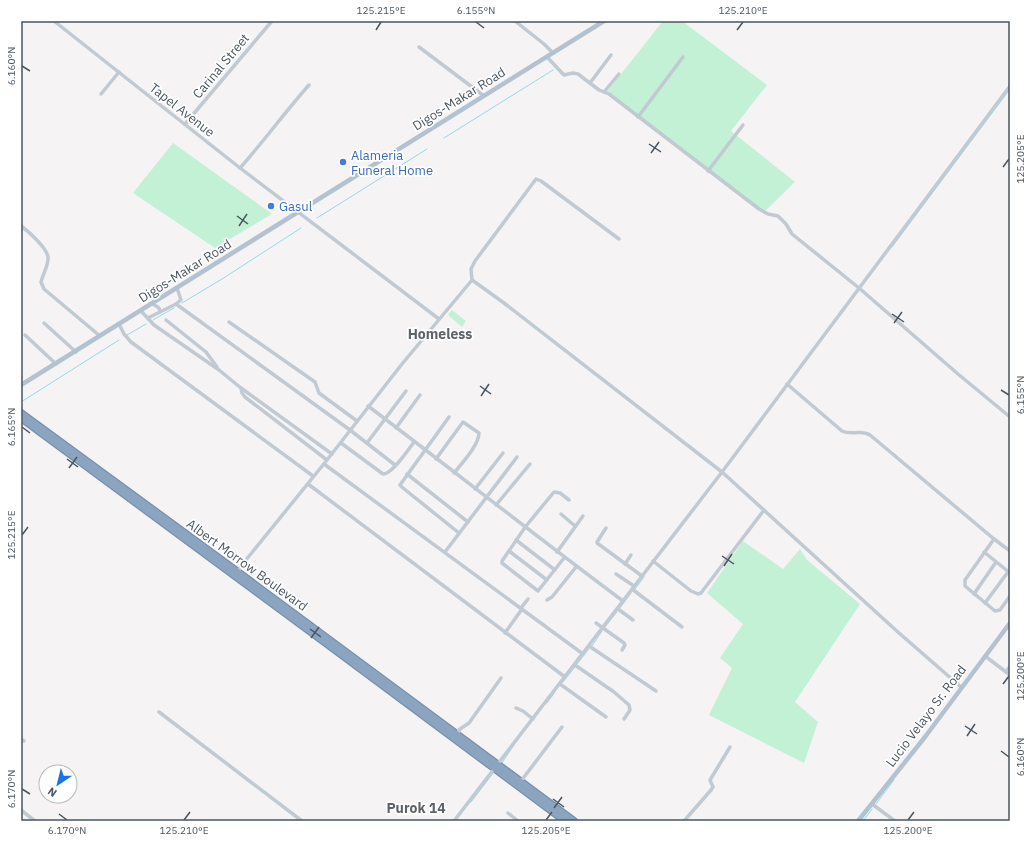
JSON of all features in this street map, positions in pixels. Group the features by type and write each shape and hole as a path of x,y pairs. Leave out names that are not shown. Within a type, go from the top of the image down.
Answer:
{"highway":[{"name":"Albert Morrow Boulevard","path":"21,413 497,767 520,781 574,821"},
{"name":"Albert Morrow Boulevard","path":"21,418 457,734 565,821"}],"main road":[{"name":"Digos-Makar Road","path":"21,386 604,21"},
{"name":"Lucio Velayo Sr. Road","path":"858,821 1010,624"}],"street":[{"name":"Tapel Avenue","path":"54,21 298,213 439,319"},
{"name":"Carinal Street","path":"185,124 272,21"},
{"path":"515,21 553,53"},
{"path":"418,47 484,96"},
{"path":"590,83 611,55"},
{"path":"547,56 564,74 575,73 604,92 759,210 778,216 786,224 792,234 859,288 1010,417"},
{"path":"638,117 683,57"},
{"path":"101,94 119,72"},
{"path":"604,92 618,74"},
{"path":"240,168 283,115 310,85"},
{"path":"462,821 456,819 722,472 1010,86"},
{"path":"708,171 743,125"},
{"path":"237,574 241,566 313,476 328,460 368,406 472,280 471,269 475,261 536,179 542,181 619,239"},
{"path":"21,226 30,233 47,254 48,261 41,282 44,289 100,336"},
{"path":"472,280 504,303 722,472 899,633 961,687"},
{"path":"148,318 181,300 177,288"},
{"path":"153,304 159,308 160,312"},
{"path":"176,304 350,430 395,465"},
{"path":"141,311 154,325 219,370 332,454"},
{"path":"166,320 206,352 219,370"},
{"path":"229,322 315,382 319,393 357,421"},
{"path":"44,323 76,352"},
{"path":"119,324 130,342 313,476"},
{"path":"25,335 56,364"},
{"path":"202,359 206,352"},
{"path":"787,384 842,431 851,434 861,431 870,435 1010,551"},
{"path":"242,388 242,393 245,397 328,460"},
{"path":"367,443 406,391"},
{"path":"396,428 420,395"},
{"path":"368,406 496,505 526,526 564,558 623,601"},
{"path":"449,417 407,474 401,483 401,486 459,533"},
{"path":"436,459 463,422 476,430 479,433 478,438 471,451 454,473"},
{"path":"341,442 383,474 388,474 414,442"},
{"path":"475,489 503,453"},
{"path":"445,552 518,457"},
{"path":"324,464 583,654"},
{"path":"496,505 530,464"},
{"path":"407,474 468,522"},
{"path":"308,484 565,677"},
{"path":"564,558 539,590 536,590 502,564 502,561 526,526 554,492 560,493 569,500"},
{"path":"653,562 691,591 698,594 701,593 764,510"},
{"path":"561,514 575,526"},
{"path":"557,552 582,516"},
{"path":"606,528 597,543 642,576"},
{"path":"994,539 965,580 965,586 995,611 998,611 1010,596"},
{"path":"516,540 555,570"},
{"path":"509,551 547,580"},
{"path":"984,552 1009,573 985,603"},
{"path":"625,564 631,555"},
{"path":"974,594 996,562"},
{"path":"547,600 552,597 576,567"},
{"path":"616,574 682,627"},
{"path":"505,633 528,599"},
{"path":"618,609 633,620"},
{"path":"596,623 624,643 625,645 622,650"},
{"path":"589,646 656,691"},
{"path":"985,656 1010,675"},
{"path":"575,665 614,692 629,705 630,710 624,719"},
{"path":"1006,672 1010,666"},
{"path":"457,734 460,729 469,723 501,678"},
{"path":"560,684 606,717"},
{"path":"516,708 533,718"},
{"path":"159,712 302,821"},
{"path":"520,781 562,727"},
{"path":"684,821 713,787 710,780 730,747"},
{"path":"872,804 895,821"},
{"path":"21,810 35,821"},
{"path":"508,813 518,821"}],"green space":[{"path":"663,21 682,21 767,85 731,131 795,182 764,212 606,93"},
{"path":"173,143 272,214 215,248 133,193"},
{"path":"452,310 466,321 462,327 448,315"},
{"path":"743,541 783,569 800,549 807,560 860,604 795,702 818,722 804,763 709,715 732,668 720,658 743,624 707,593"}],"waterway":[{"path":"444,138 553,70"},
{"path":"892,247 1010,89"},
{"path":"317,218 427,149"},
{"path":"182,303 301,228"},
{"path":"153,320 174,308"},
{"path":"127,335 146,324"},
{"path":"21,402 119,340"},
{"path":"635,589 644,577"},
{"path":"620,608 631,593"},
{"path":"605,627 617,612"},
{"path":"592,646 602,631"},
{"path":"577,664 589,649"},
{"path":"563,682 575,667"},
{"path":"547,703 555,692"},
{"path":"502,763 514,745"},
{"path":"471,802 494,772"},
{"path":"876,804 894,780"},
{"path":"863,821 872,809"}],"place":[{"name":"Alameria Funeral Home","path":"343,162"},
{"name":"Gasul","path":"271,206"}],"district":[{"name":"Homeless","path":"440,334"},
{"name":"Purok 14","path":"416,808"}]}
